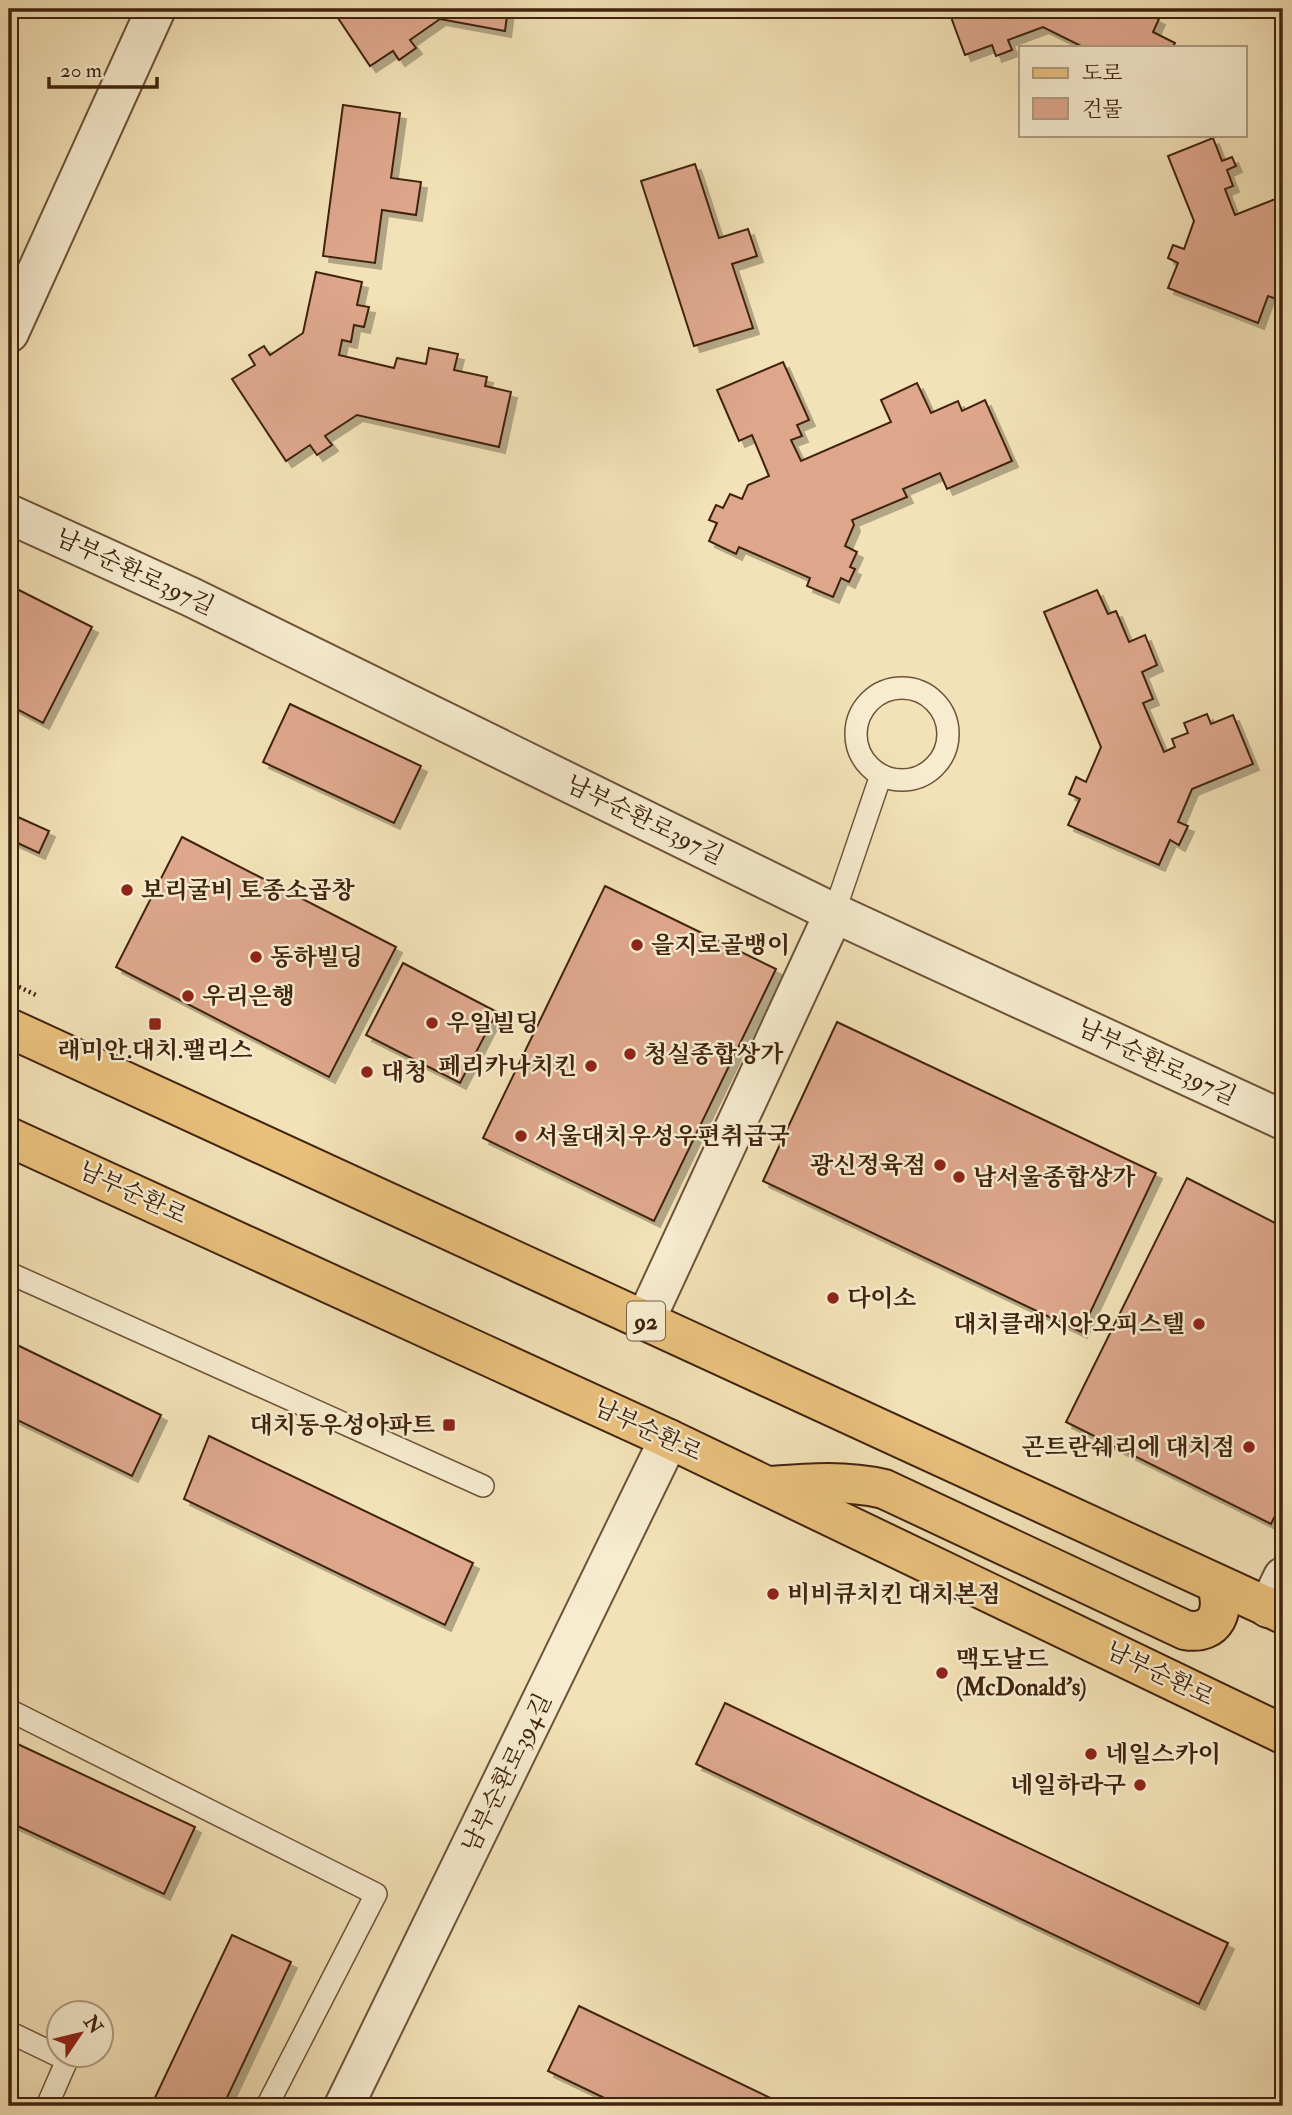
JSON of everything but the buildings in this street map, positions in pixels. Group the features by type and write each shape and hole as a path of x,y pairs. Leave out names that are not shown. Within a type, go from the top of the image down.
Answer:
{"main road":[{"name":"92","path":"9,1028 1216,1584 1278,1600"},
{"name":"남부순환로","path":"9,1137 669,1439 1283,1734"},
{"path":"768,1486 820,1482 865,1484 884,1489 1185,1630 1197,1633 1209,1628 1221,1610 1222,1598 1216,1584"}],"street":[{"path":"9,333 156,9"},
{"name":"남부순환로397길","path":"9,514 191,597 834,913 1283,1120"},
{"path":"645,1321 834,913"},
{"name":"남부순환로394길","path":"344,2106 669,1439"}],"lane":[{"path":"905,687 920,691 933,699 947,724 948,739 944,754 936,766 924,775 895,780 881,775 869,766 860,752 856,737 860,714 875,696 889,689 905,687"},
{"path":"834,913 881,775"},
{"path":"9,1273 483,1486"},
{"path":"9,1710 376,1894 267,2106"},
{"path":"9,2032 67,2060 47,2106"}],"place":[{"name":"보리굴비 토종소곱창","path":"127,890"},
{"name":"을지로골뱅이","path":"637,945"},
{"name":"동하빌딩","path":"256,957"},
{"name":"우리은행","path":"188,996"},
{"name":"우일빌딩","path":"432,1023"},
{"name":"래미안.대치.팰리스","path":"155,1024"},
{"name":"청실종합상가","path":"630,1054"},
{"name":"페리카나치킨","path":"591,1066"},
{"name":"대청","path":"367,1072"},
{"name":"서울대치우성우편취급국","path":"521,1136"},
{"name":"광신정육점","path":"940,1165"},
{"name":"남서울종합상가","path":"959,1177"},
{"name":"다이소","path":"833,1298"},
{"name":"대치클래시아오피스텔","path":"1199,1324"},
{"name":"대치동우성아파트","path":"449,1425"},
{"name":"곤트란쉐리에 대치점","path":"1249,1447"},
{"name":"비비큐치킨 대치본점","path":"773,1594"},
{"name":"맥도날드 (McDonald's)","path":"942,1673"},
{"name":"네일스카이","path":"1091,1754"},
{"name":"네일하라구","path":"1140,1785"}]}
